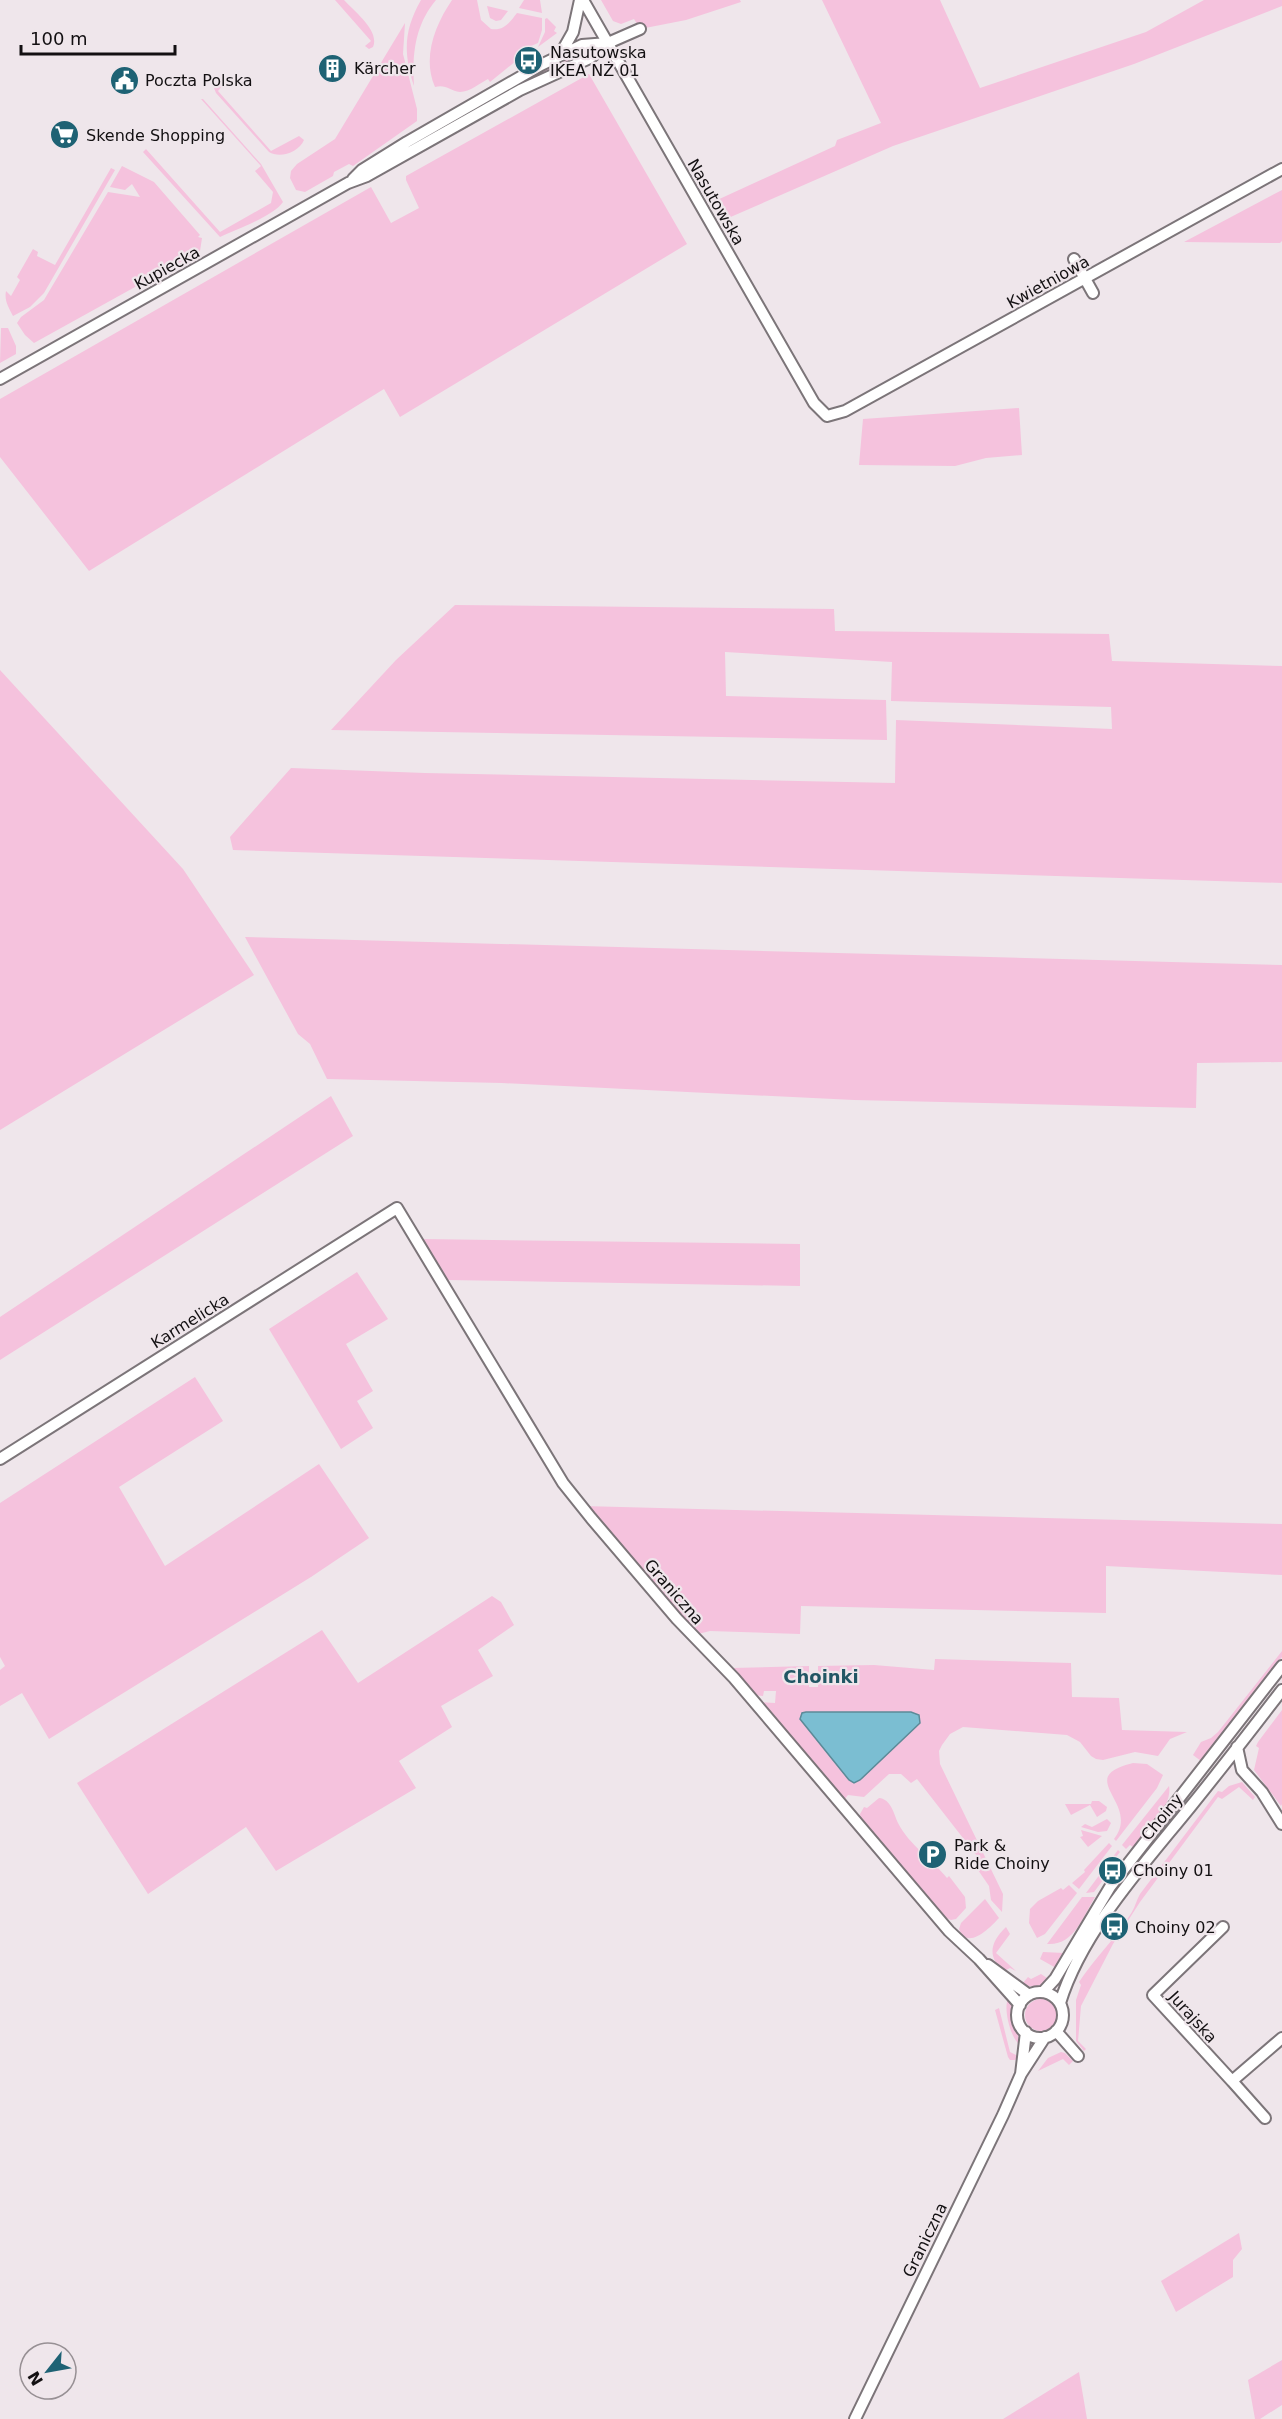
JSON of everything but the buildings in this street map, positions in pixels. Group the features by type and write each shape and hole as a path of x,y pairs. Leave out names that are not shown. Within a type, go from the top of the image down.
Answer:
{"street":[{"name":"Nasutowska","path":"581,0 608,43 814,403 827,416"},
{"path":"560,56 573,32 581,0"},
{"path":"608,43 640,29"},
{"name":"Kupiecka","path":"348,183 362,170 406,142 560,56 582,45 608,43"},
{"name":"Kupiecka","path":"0,379 348,183 373,173 520,90 590,58 608,43"},
{"name":"Kwietniowa","path":"827,416 845,411 1282,169"},
{"path":"1074,259 1094,293"},
{"name":"Karmelicka","path":"0,1460 397,1208"},
{"name":"Graniczna","path":"397,1208 563,1483 584,1511 683,1625 734,1678 949,1931 979,1959 1020,2006"},
{"name":"Choiny","path":"1043,1992 1054,1979 1110,1887 1282,1666"},
{"name":"Choiny","path":"1060,2002 1068,1980 1109,1910 1142,1865 1282,1690"},
{"path":"1237,1748 1242,1770 1268,1800 1282,1824"},
{"path":"1218,1772 1242,1770"},
{"name":"Jurajska","path":"1223,1927 1153,1995 1232,2081"},
{"name":"Graniczna","path":"979,1959 1029,1995"},
{"path":"1043,1992 1054,1996 1060,2002 1063,2019 1056,2031 1045,2037 1036,2037 1026,2032 1018,2020 1020,2006 1029,1995 1043,1992"},
{"path":"1056,2031 1078,2056"},
{"name":"Graniczna","path":"1021,2074 1026,2032"},
{"name":"Graniczna","path":"855,2419 1021,2074 1045,2037"},
{"path":"1265,2118 1232,2081 1282,2037"}],"shaded area":[{"path":"335,0 344,0 370,28 374,41 373,47 369,49 365,46 371,41"},
{"path":"421,0 436,0 423,19 416,40 414,86 408,62 407,42 411,21"},
{"path":"452,0 477,0 481,20 491,29 503,27 517,13 542,18 542,30 538,43 531,46 533,50 490,82 488,79 464,92 442,86 435,87 430,65 432,42 440,20"},
{"path":"524,0 540,0 542,13 519,8"},
{"path":"601,0 740,0 741,2 686,20 640,29 634,19 621,24 613,21"},
{"path":"822,0 940,0 980,88 1146,32 1204,0 1282,0 1282,6 1134,64 893,146 726,219 715,201 835,146 837,140 881,123"},
{"path":"487,6 508,11 501,20 496,21 490,18"},
{"path":"547,18 556,27 554,31 557,33 538,47 545,32 545,19"},
{"path":"405,23 403,54 417,109 417,121 353,166 349,164 334,172 333,176 305,192 296,190 290,178 291,171 297,164 335,139"},
{"path":"580,50 583,56 514,87 455,120 550,64"},
{"path":"589,74 687,244 400,417 384,389 89,571 0,457 0,399 371,187 391,223 419,208 406,176"},
{"path":"218,82 223,85 218,91 271,151 299,136 304,140 302,144 289,153 278,155 269,152 216,93 214,88"},
{"path":"201,99 261,164 283,202 263,217 220,237 143,152 146,149 220,232 271,203 273,192 255,171 261,166"},
{"path":"122,166 154,182 200,235 198,237 202,238 200,251 34,343 17,323 21,317 44,300 108,192 140,197 132,184 125,190 110,187"},
{"path":"111,168 115,170 44,293 30,307 13,316 6,301 6,291 11,296 20,280 17,277 33,249 38,252 37,256 55,265"},
{"path":"1282,190 1282,241 1280,243 1184,242"},
{"path":"1,328 8,328 16,346 16,354 0,363"},
{"path":"1019,408 1022,455 986,458 955,466 859,465 863,419"},
{"path":"455,605 834,609 835,631 1109,634 1112,661 1282,666 1282,883 233,850 230,837 291,768 895,783 896,720 1112,729 1111,707 891,701 892,662 725,652 726,696 886,700 887,740 331,730 396,660"},
{"path":"0,670 183,869 254,975 0,1130"},
{"path":"245,937 1282,965 1282,1062 1197,1063 1196,1108 854,1100 502,1083 327,1079 310,1044 298,1034"},
{"path":"331,1096 353,1136 0,1360 0,1317"},
{"path":"422,1239 800,1244 800,1286 447,1280"},
{"path":"357,1272 388,1319 346,1344 373,1391 357,1401 373,1428 341,1449 269,1329"},
{"path":"195,1377 223,1421 119,1487 165,1566 319,1464 369,1538 311,1577 49,1739 22,1693 0,1706 0,1670 5,1666 0,1657 0,1503"},
{"path":"583,1506 1282,1524 1282,1575 1106,1566 1106,1613 801,1606 800,1634 710,1631 698,1634"},
{"path":"492,1596 501,1602 514,1625 478,1650 493,1676 441,1706 452,1727 399,1761 416,1788 276,1871 246,1827 148,1894 77,1783 322,1630 358,1683"},
{"path":"1282,1651 1282,1657 1201,1761 1193,1755 1201,1742 1218,1732"},
{"path":"935,1659 1071,1663 1072,1697 1119,1698 1122,1730 1187,1732 1170,1739 1158,1756 1135,1752 1103,1760 1091,1756 1080,1742 1067,1735 963,1727 950,1734 939,1751 940,1764 1003,1894 1002,1912 991,1900 989,1886 978,1870 984,1865 917,1779 911,1783 901,1774 889,1774 864,1797 848,1795 844,1800 759,1702 775,1703 776,1691 764,1691 763,1696 753,1695 733,1673 732,1668 809,1666 809,1687 818,1687 818,1666 874,1665 934,1670"},
{"path":"1282,1710 1281,1806 1254,1770 1259,1748 1256,1746"},
{"path":"1133,1763 1147,1764 1163,1775 1157,1788 1116,1841 1114,1839 1120,1826 1120,1814 1108,1784 1108,1776 1116,1769"},
{"path":"1242,1782 1255,1797 1253,1800 1239,1787 1222,1799 1218,1797 1140,1902 1113,1944 1081,2006 1078,2041 1086,2049 1084,2051 1076,2041 1076,2000 1081,1985 1079,1982 1124,1924 1140,1894 1218,1791 1222,1792 1229,1786"},
{"path":"1169,1786 1167,1803 1163,1811 1133,1847 1130,1845 1126,1849 1122,1845"},
{"path":"879,1798 889,1804 898,1823 915,1846 947,1878 949,1876 965,1897 966,1908 956,1919 951,1920 944,1917 861,1820 860,1814 864,1807 867,1808"},
{"path":"1092,1801 1099,1801 1107,1807 1106,1811 1097,1817 1090,1805 1071,1815 1065,1804 1091,1804"},
{"path":"1107,1819 1111,1823 1107,1831 1098,1832 1081,1827 1085,1824 1092,1827"},
{"path":"1081,1830 1102,1836 1088,1847 1080,1837 1083,1836"},
{"path":"1109,1843 1112,1846 1079,1889 1072,1883 1085,1872 1084,1870"},
{"path":"1118,1850 1120,1852 1100,1877 1103,1880 1094,1892 1086,1893"},
{"path":"1069,1885 1077,1893 1045,1934 1037,1938 1029,1923 1030,1909 1038,1901"},
{"path":"1082,1897 1095,1897 1077,1929 1064,1940 1047,1944"},
{"path":"985,1899 999,1918 979,1936 967,1938 959,1929 961,1923"},
{"path":"1006,1927 1010,1934 996,1953 1016,1971 1010,1968 1004,1971 998,1966 993,1955 994,1943"},
{"path":"1043,1952 1064,1954 1056,1968 1040,1959"},
{"path":"1041,1974 1050,1980 1036,1986 1022,1984 1028,1977 1031,1979"},
{"path":"1008,1999 1012,2006 1020,2045 1009,2023 1006,2010"},
{"path":"1041,1999 1053,2003 1057,2015 1053,2027 1041,2031 1029,2027 1025,2015 1029,2003"},
{"path":"999,2008 1010,2052 1018,2056 1015,2060 1010,2060 1008,2057 995,2010"},
{"path":"1061,2052 1073,2061 1069,2065 1063,2059 1038,2071 1048,2058"},
{"path":"1239,2233 1242,2249 1233,2260 1233,2277 1176,2312 1161,2281"},
{"path":"1282,2360 1282,2405 1260,2419 1255,2419 1248,2380"},
{"path":"1079,2372 1087,2419 1003,2419"}],"water":[{"path":"911,1712 919,1715 920,1723 860,1780 854,1783 849,1780 800,1719 802,1713"}],"place":[{"name":"Nasutowska IKEA NŻ 01","path":"529,61"},
{"name":"Kärcher","path":"333,68"},
{"name":"Poczta Polska","path":"124,80"},
{"name":"Skende Shopping","path":"65,135"},
{"name":"Park & Ride Choiny","path":"933,1854"},
{"name":"Choiny 01","path":"1112,1870"},
{"name":"Choiny 02","path":"1114,1927"}],"district":[{"name":"Choinki","path":"821,1676"}]}
